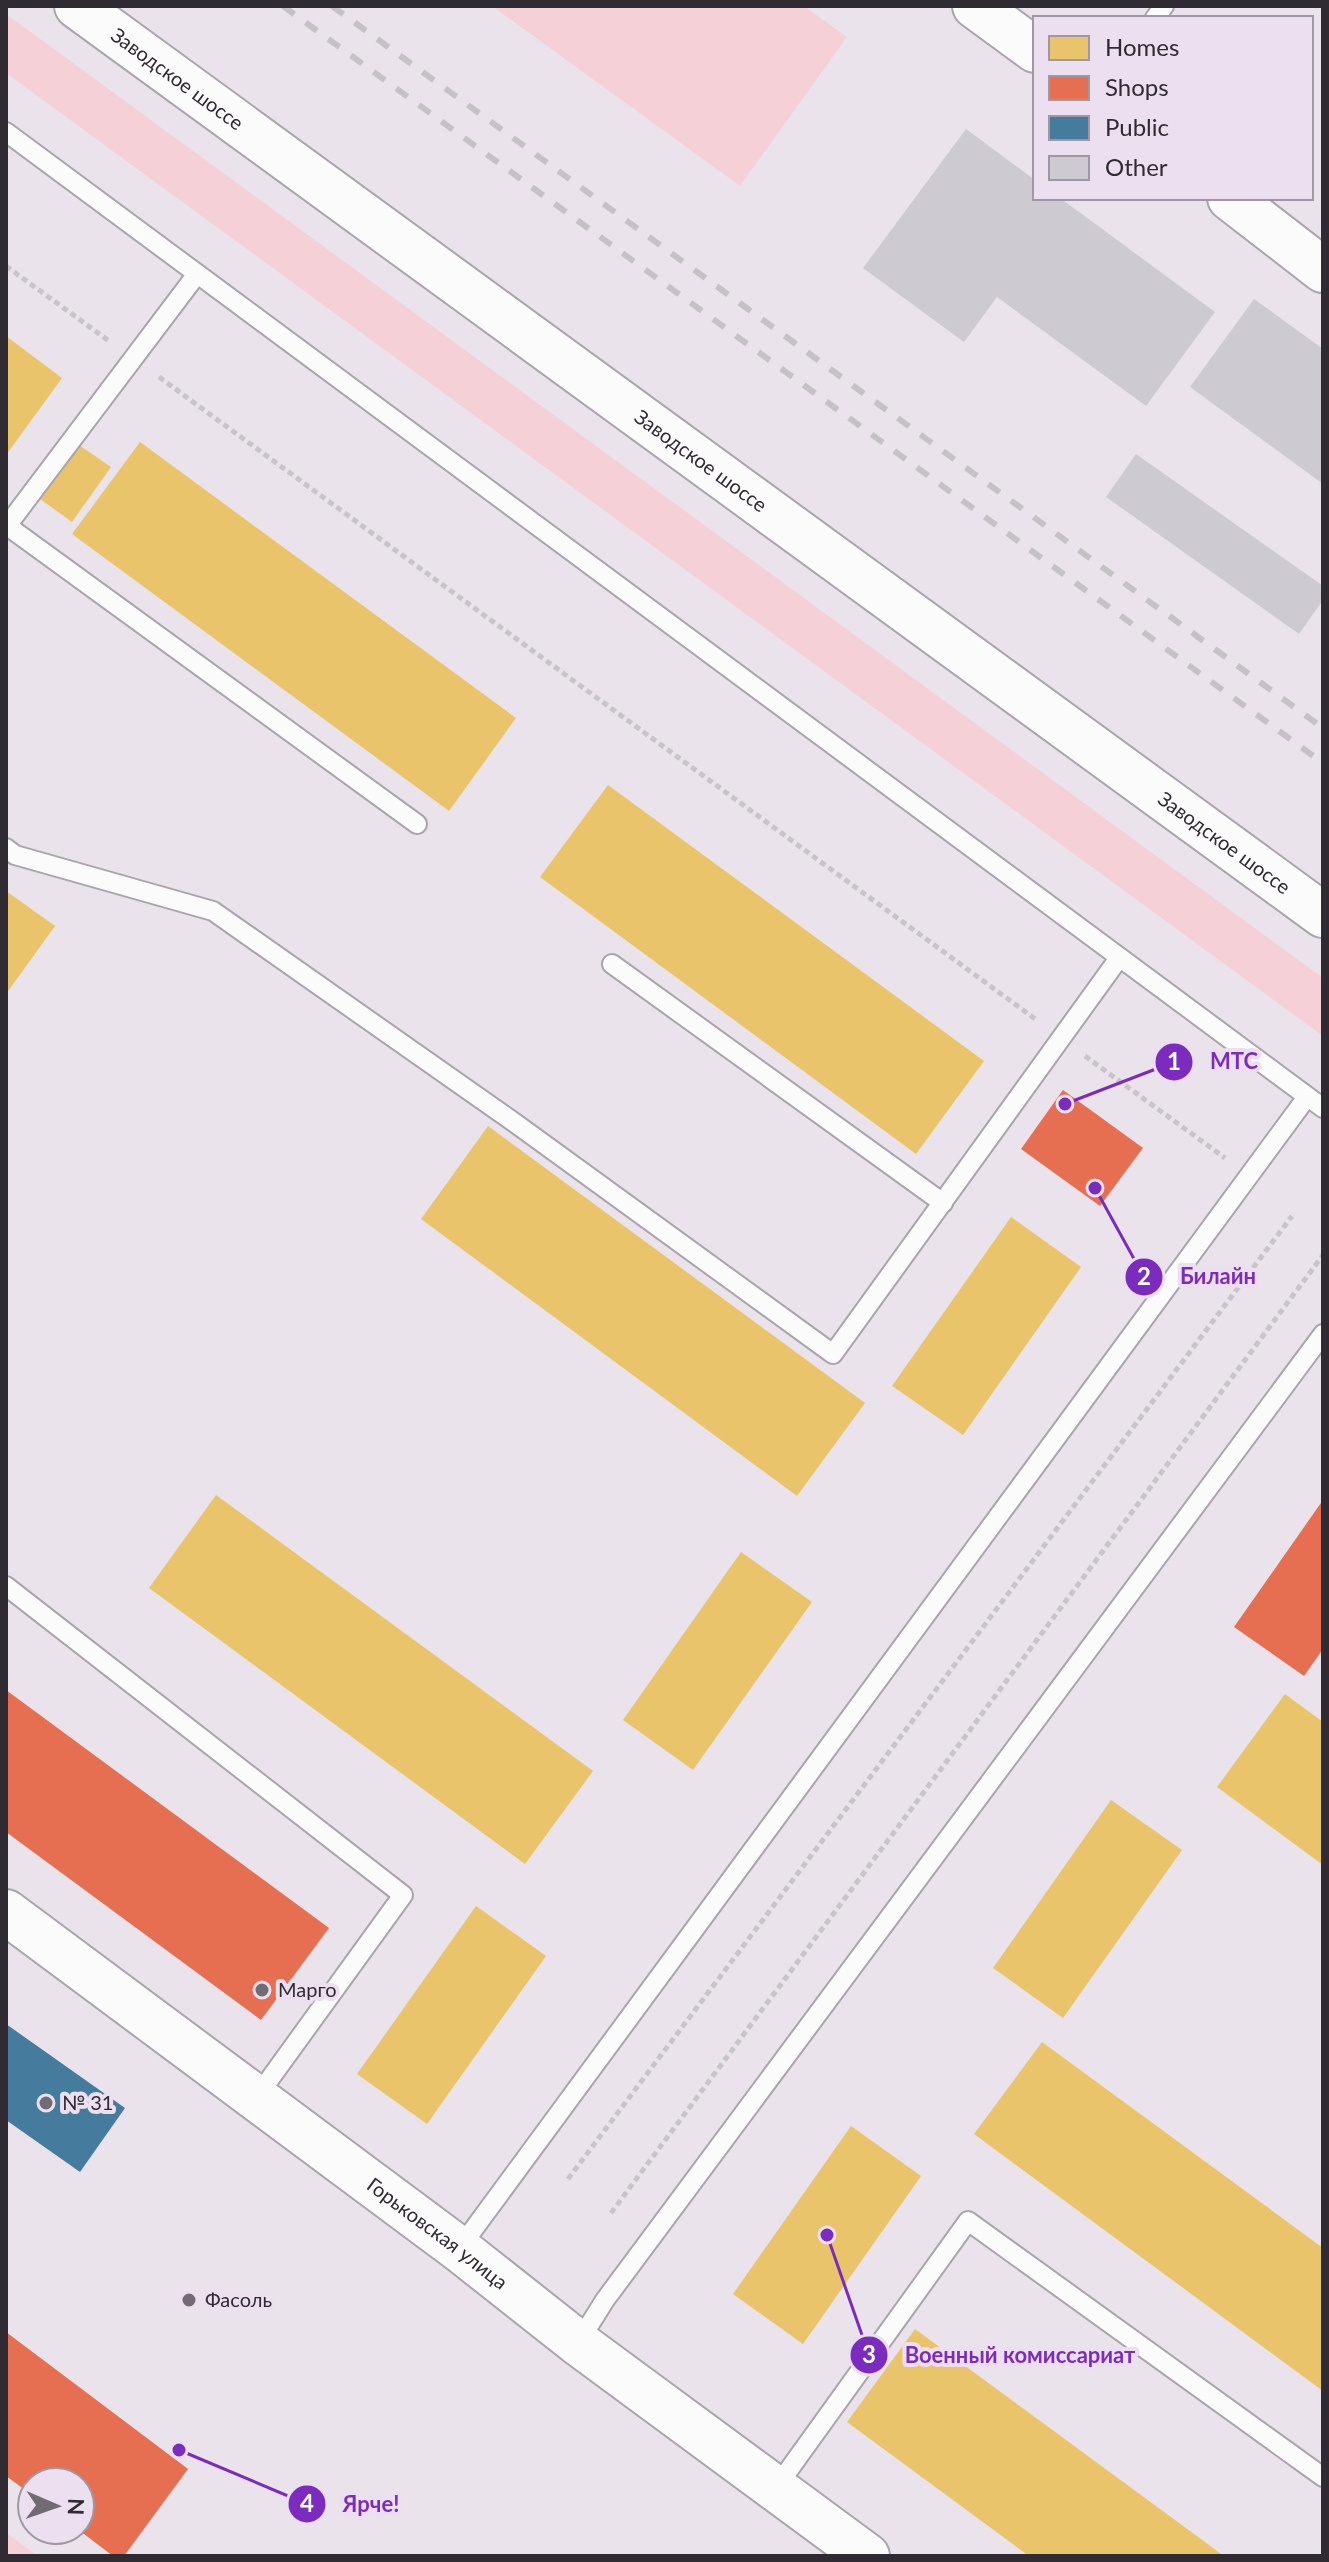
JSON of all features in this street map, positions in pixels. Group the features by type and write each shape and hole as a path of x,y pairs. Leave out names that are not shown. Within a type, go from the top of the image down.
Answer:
{"main road":[{"name":"Заводское шоссе","path":"77,6 1323,915"},
{"path":"975,6 1033,49"},
{"path":"1233,200 1323,270"},
{"name":"Горьковская улица","path":"6,1912 459,2249 578,2343 867,2556"}],"lane":[{"path":"6,132 1315,1103 1249,1176 459,2249"},
{"path":"197,274 6,526 417,824"},
{"path":"6,848 15,855 213,911 515,1123 833,1354 1119,958"},
{"path":"612,964 943,1203"},
{"path":"578,2343 605,2300 1323,1334"},
{"path":"6,1586 403,1895 256,2098"},
{"path":"775,2489 968,2221 1323,2477"}],"path":[{"path":"6,266 1249,1176"},
{"path":"568,2179 1292,1216"},
{"path":"611,2213 1323,1255"}],"shaded area":[{"path":"492,6 804,6 847,37 740,186"},
{"path":"6,14 1323,978 1323,1036 6,73"},
{"path":"6,2533 16,2540 16,2546 24,2546 38,2556 6,2556"}],"building: Homes":[{"path":"6,336 62,378 6,455"},
{"path":"140,442 516,718 449,811 72,534"},
{"path":"79,445 111,467 72,522 40,499"},
{"path":"608,785 984,1061 916,1154 540,877"},
{"path":"6,891 55,926 6,994"},
{"path":"488,1126 865,1403 797,1496 421,1219"},
{"path":"1011,1217 1081,1267 963,1435 892,1386"},
{"path":"216,1495 593,1771 525,1864 149,1588"},
{"path":"741,1552 812,1602 693,1770 623,1720"},
{"path":"1285,1694 1323,1722 1323,1865 1217,1787"},
{"path":"1111,1800 1182,1850 1063,2018 993,1968"},
{"path":"476,1906 546,1956 427,2124 357,2074"},
{"path":"1042,2042 1323,2248 1323,2391 974,2134"},
{"path":"851,2126 921,2176 803,2344 733,2294"},
{"path":"915,2329 1224,2556 1029,2556 847,2422"}],"building: Shops":[{"path":"1063,1090 1143,1148 1100,1206 1021,1149"},
{"path":"1323,1500 1323,1649 1304,1676 1234,1627"},
{"path":"6,1690 329,1928 261,2020 6,1832"},
{"path":"6,2332 188,2469 124,2556 113,2556 96,2543 96,2466 16,2466 16,2483 6,2476"}],"building: Public":[{"path":"6,2024 125,2108 80,2172 6,2120"}],"building: Other":[{"path":"966,129 1033,179 1033,200 1063,200 1215,312 1146,406 997,297 964,342 863,268"},
{"path":"1254,299 1323,349 1323,484 1190,387"},
{"path":"1136,454 1323,586 1323,600 1299,634 1106,497"}],"railway":[{"path":"283,6 1323,763"},
{"path":"332,6 1323,728"}],"place":[{"name":"МТС","path":"1065,1104"},
{"name":"Билайн","path":"1095,1188"},
{"name":"Марго","path":"262,1990"},
{"name":"№ 31","path":"46,2103"},
{"name":"Военный комиссариат","path":"827,2235"},
{"name":"Фасоль","path":"189,2300"},
{"name":"Ярче!","path":"179,2450"}]}
